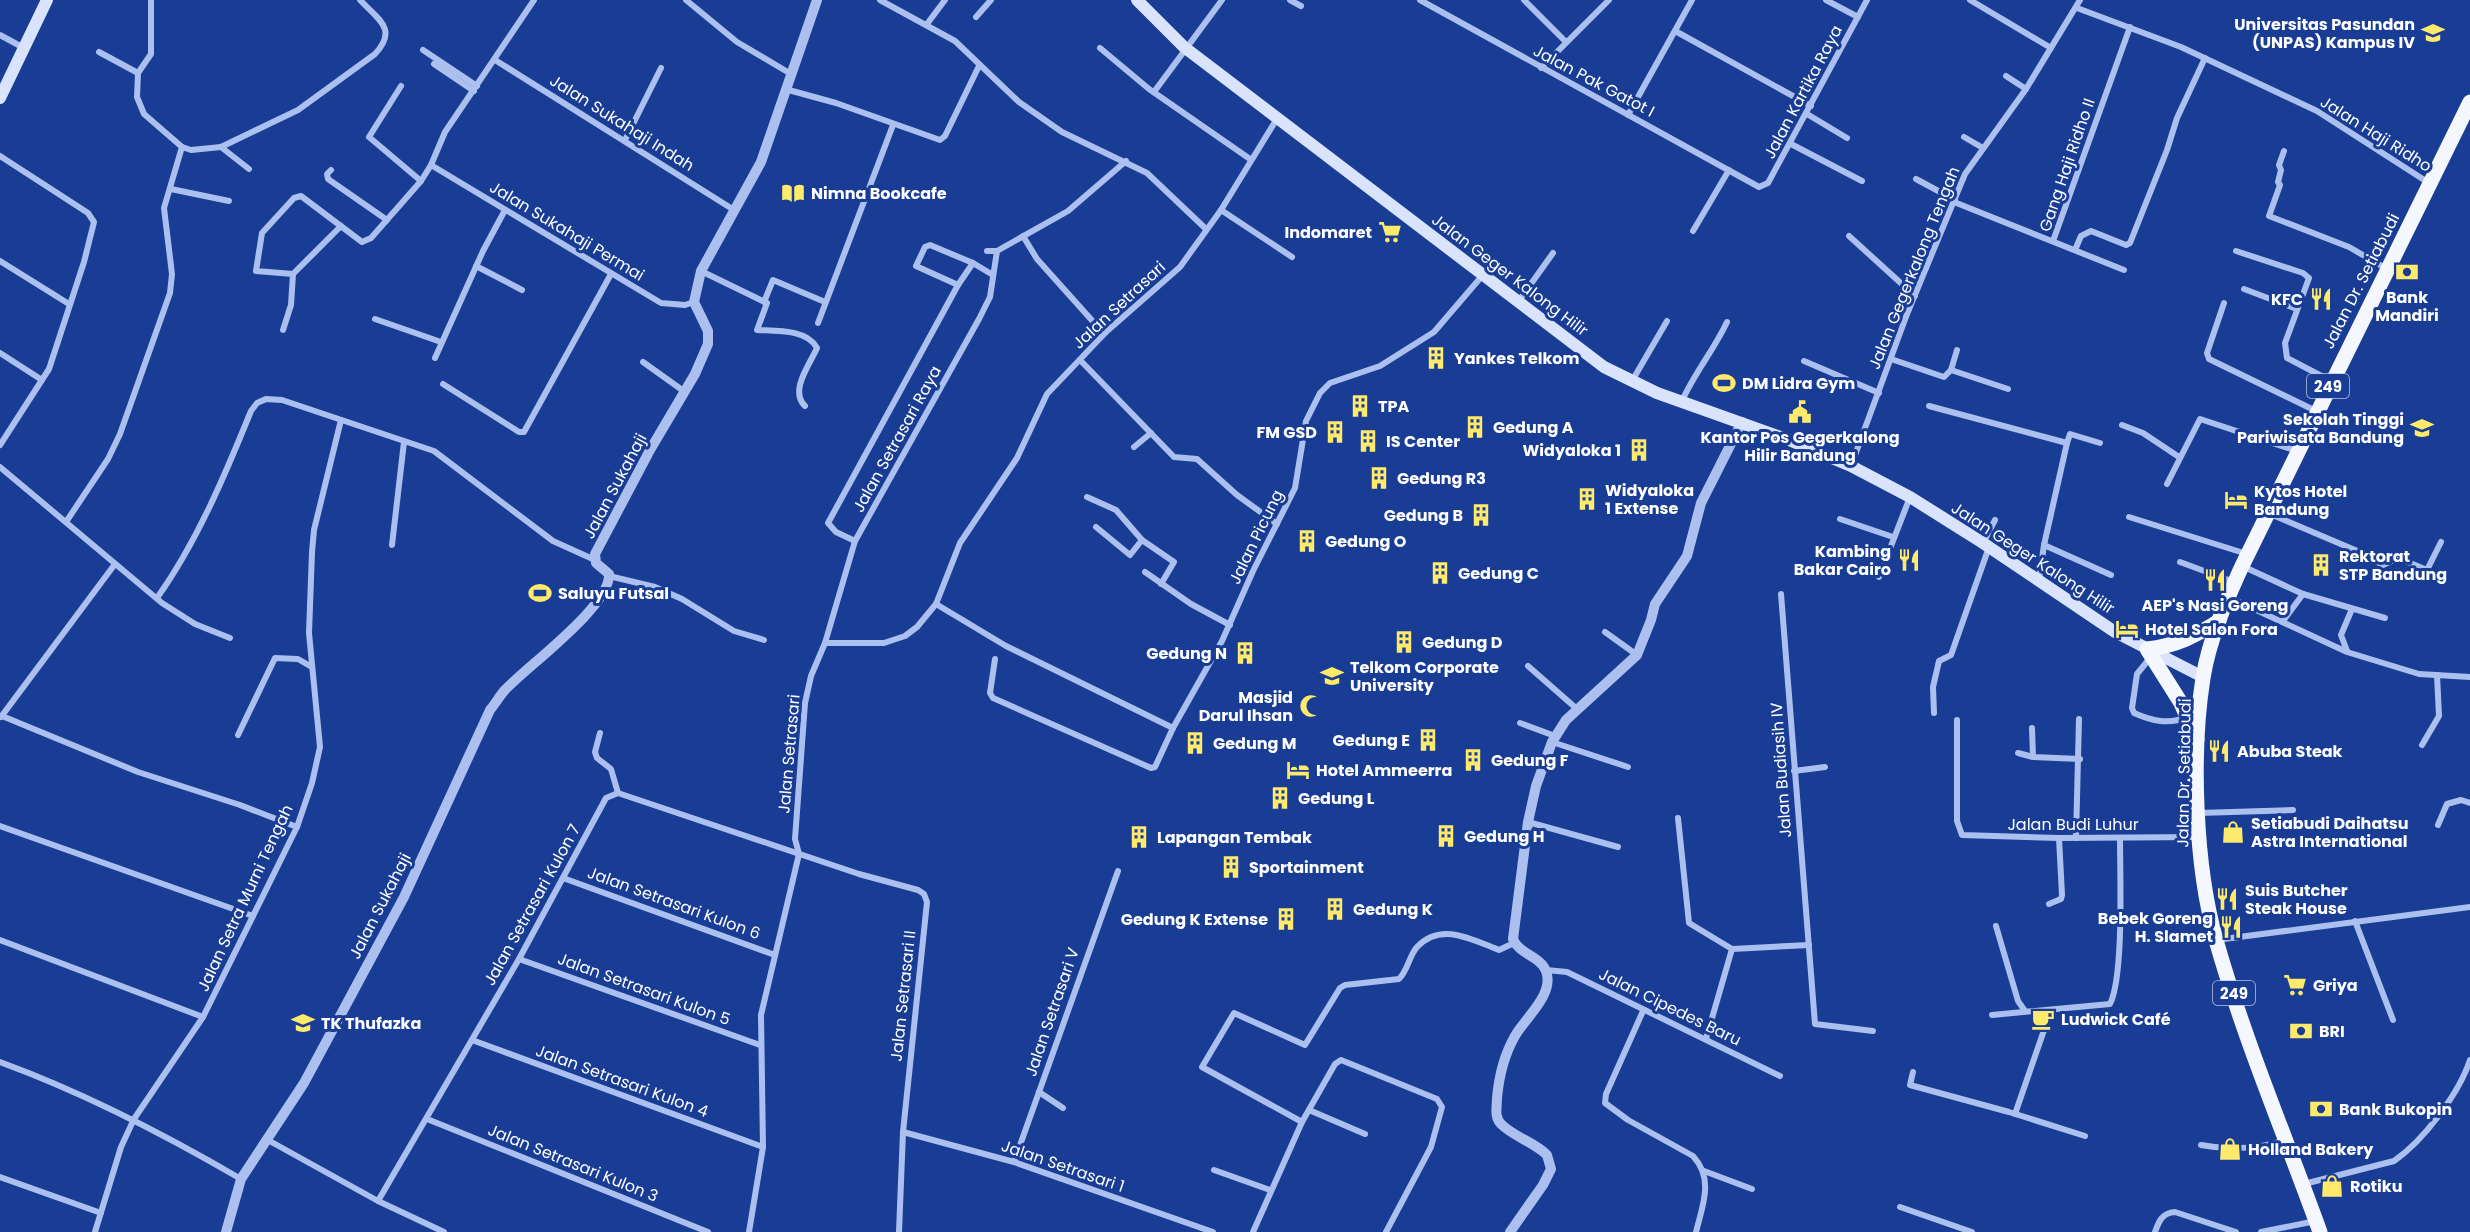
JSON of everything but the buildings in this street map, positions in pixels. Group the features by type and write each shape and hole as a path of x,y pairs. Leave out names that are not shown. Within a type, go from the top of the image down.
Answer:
{"main road":[{"path":"0,98 47,0"},
{"name":"Jalan Geger Kalong Hilir","path":"1137,0 1184,47 1517,303 1604,367 1632,381 1851,466 1910,497 2039,579 2149,653 2204,677"},
{"name":"Jalan Dr. Setiabudi","path":"2318,1226 2216,940 2203,881 2198,813 2198,743 2204,677 2228,597 2267,512 2470,102"},
{"path":"2198,743 2188,717 2149,653 2193,638 2219,621"}],"street":[{"path":"151,0 151,54 138,73 137,97 144,114 182,147 190,150 221,147 298,110 375,54 388,35 386,28 360,0"},
{"path":"293,274 256,271 262,233 270,222 294,198 301,196 365,242 421,181 431,165 441,139 534,0"},
{"path":"686,0 737,42 791,74"},
{"path":"694,302 701,271 760,162 817,0"},
{"path":"880,0 956,42 1019,102 1062,132 1147,173 1206,229"},
{"path":"927,24 945,0"},
{"path":"976,17 991,0"},
{"path":"1154,92 1184,47 1221,0"},
{"path":"1290,0 1301,6"},
{"name":"Jalan Pak Gatot I","path":"1420,0 1541,68 1684,143 1756,185"},
{"path":"1524,0 1566,42"},
{"path":"1541,68 1609,0"},
{"path":"1628,115 1677,32 1692,0"},
{"path":"1826,0 1858,17"},
{"name":"Jalan Kartika Raya","path":"1756,185 1762,186 1768,183 1867,0"},
{"path":"1970,0 2051,48"},
{"name":"Jalan Gegerkalong Tengah","path":"1851,466 1915,296 1965,174 2026,89 2080,0"},
{"name":"Jalan Haji Ridho","path":"2077,8 2205,58 2326,116 2430,183"},
{"name":"Gang Haji Ridho II","path":"2124,270 2053,242 2072,183 2130,27"},
{"path":"1677,32 1811,106"},
{"path":"0,35 25,48"},
{"path":"1100,48 1154,92 1250,159"},
{"path":"423,50 475,89"},
{"path":"99,52 138,73"},
{"path":"2075,250 2080,236 2091,231 2126,245 2130,243 2167,150 2177,118 2205,58"},
{"name":"Jalan Sukahaji Indah","path":"495,60 734,210"},
{"path":"434,64 475,89"},
{"path":"785,89 836,103 936,140 943,138 979,66"},
{"path":"625,140 661,68"},
{"path":"2006,76 2026,89"},
{"path":"401,86 369,137 421,181"},
{"path":"1807,114 1847,138"},
{"name":"Jalan Setrasari","path":"749,1232 756,1201 763,1147 761,1015 799,854 795,840 805,703 811,676 825,643 884,642 905,636 936,604 960,543 1017,458 1047,394 1106,332 1176,272 1221,210 1250,159 1278,117"},
{"path":"818,323 893,125"},
{"path":"1964,137 1983,148"},
{"path":"1791,144 1862,181"},
{"path":"66,522 108,459 120,434 170,293 172,274 164,208 182,147"},
{"path":"221,147 249,169"},
{"path":"2284,151 2279,165 2281,170 2278,182 2280,185 2269,216 2349,247 2388,269"},
{"path":"0,156 93,219 94,226 49,369 0,445"},
{"path":"987,251 997,251 1068,211 1126,161"},
{"name":"Jalan Sukahaji Permai","path":"431,165 661,303 685,305 694,302"},
{"path":"331,170 327,174 328,179 387,220"},
{"path":"1693,231 1729,170"},
{"path":"1916,179 1954,201 2053,242"},
{"path":"171,189 229,201"},
{"path":"435,358 476,266 505,210"},
{"path":"1221,210 1292,257"},
{"path":"283,330 291,305 293,274 341,226"},
{"path":"1023,236 1037,259 1097,326 1106,332"},
{"path":"1849,236 1915,296"},
{"path":"958,285 917,268 926,247 930,245 973,263 993,276"},
{"name":"Jalan Setrasari Raya","path":"825,643 855,541 990,297 997,251"},
{"path":"2236,251 2306,275 2310,281 2286,343 2287,358 2331,381"},
{"path":"1517,303 1553,253"},
{"path":"0,261 69,304"},
{"path":"855,541 836,532 828,523 958,285 973,263"},
{"path":"476,266 522,290"},
{"path":"701,271 765,303"},
{"path":"443,384 522,432 529,426 611,274"},
{"name":"Jalan Picung","path":"995,659 990,693 993,698 1151,768 1156,766 1173,728 1230,625 1253,571 1296,483 1306,421 1326,386 1380,366 1434,332 1482,276"},
{"path":"805,406 800,400 798,391 817,346 807,337 757,330 773,280 825,302"},
{"path":"2244,289 2298,309"},
{"name":"Jalan Sukahaji","path":"226,1232 241,1179 304,1083 404,897 490,710 504,691 579,622 601,596 609,576 595,560 597,550 642,465 685,392 708,344 708,331 694,302"},
{"path":"2223,303 2207,353 2209,359 2316,411"},
{"path":"375,319 441,342"},
{"path":"1632,381 1667,321"},
{"path":"1682,401 1695,373 1710,356 1727,322"},
{"path":"1891,359 1941,377 1951,370 1957,350"},
{"path":"0,353 42,380"},
{"path":"1080,360 1174,457 1197,459 1237,495 1277,524"},
{"path":"1804,361 1879,393"},
{"path":"643,362 685,392"},
{"path":"1951,370 2008,389"},
{"path":"156,598 170,580 220,486 257,403 266,399 282,400 434,451 553,541 595,560"},
{"path":"1929,406 2067,443"},
{"path":"2167,484 2200,419 2297,451"},
{"name":"Jalan Setra Murni Tengah","path":"95,1232 121,1147 134,1119 203,1017 297,827 320,747 310,666 309,581 314,530 341,420"},
{"path":"1514,943 1528,822 1536,786 1554,739 1577,709 1637,655 1651,620 1654,604 1687,556 1701,503 1742,422"},
{"path":"2122,425 2143,434 2179,457"},
{"path":"1134,447 1151,433"},
{"path":"2039,579 2044,545 2070,434 2100,443"},
{"path":"392,545 404,442"},
{"path":"0,467 156,598 195,624 230,638"},
{"path":"1087,497 1116,510 1142,540 1174,562 1161,584"},
{"path":"1879,577 1910,497"},
{"path":"2267,512 2355,550 2383,565 2398,558 2427,570 2441,542"},
{"path":"2129,517 2245,560 2302,594 2385,618"},
{"path":"1840,519 1893,537"},
{"path":"1934,713 1933,687 1940,661 1951,655 1995,520"},
{"path":"1096,527 1130,555 1142,540"},
{"path":"2044,545 2111,575"},
{"path":"2180,562 2235,582"},
{"path":"115,564 1,717 138,772 240,805 297,827"},
{"path":"1145,572 1230,625"},
{"path":"609,576 655,587 682,599 734,632 764,640"},
{"name":"Jalan Budiasih IV","path":"1781,594 1815,1024 1873,1031"},
{"path":"2283,621 2302,594"},
{"path":"2228,597 2347,652 2419,674 2470,677"},
{"path":"936,604 1006,646 1173,728"},
{"path":"2347,652 2342,635 2352,609"},
{"path":"1605,632 1637,655"},
{"path":"2149,653 2137,674 2132,708 2134,713 2160,722 2177,722 2188,717"},
{"path":"238,735 275,658 298,659 310,666"},
{"path":"1528,666 1577,709"},
{"path":"2421,745 2439,716 2437,675"},
{"path":"2076,838 2080,759 2079,719"},
{"name":"Jalan Budi Luhur","path":"1957,720 1958,821 1960,832 1968,836 2199,837"},
{"path":"1520,723 1554,739 1628,767"},
{"path":"2032,728 2034,757"},
{"path":"600,733 595,752 597,758 611,769 618,793 799,854"},
{"path":"2019,753 2034,757 2080,759"},
{"path":"1794,771 1825,767"},
{"name":"Jalan Setrasari Kulon 7","path":"378,1201 519,959 606,798 618,793"},
{"path":"2438,825 2447,804 2461,800 2470,803"},
{"path":"2198,813 2293,810"},
{"path":"1678,818 1689,923 1732,949 1809,945"},
{"path":"1528,822 1618,847"},
{"path":"0,826 253,916"},
{"path":"2049,904 2061,899 2063,892 2059,838"},
{"path":"1992,1015 2106,1007 2114,995 2120,838"},
{"name":"Jalan Setrasari II","path":"799,854 918,890 926,898 903,1132 899,1232"},
{"name":"Jalan Setrasari V","path":"1014,1162 1118,871"},
{"name":"Jalan Setrasari Kulon 6","path":"564,878 775,955"},
{"path":"2216,940 2470,907"},
{"path":"2355,921 2393,1020"},
{"path":"1996,926 2018,1001 2025,1011"},
{"path":"1302,1122 1202,1067 1234,1013 1305,1045 1340,988 1350,984 1399,979 1418,947 1437,934 1459,935 1499,950 1514,943"},
{"path":"0,940 203,1017"},
{"path":"1510,1232 1543,1185 1551,1169 1547,1155 1502,1125 1496,1111 1499,1077 1504,1060 1515,1036 1543,995 1547,980 1546,970 1537,960 1514,943"},
{"path":"1706,1039 1732,949"},
{"name":"Jalan Setrasari Kulon 5","path":"519,959 760,1045"},
{"name":"Jalan Cipedes Baru","path":"1546,970 1567,972 1780,1076"},
{"path":"2015,1114 2051,1010"},
{"path":"1643,1011 1606,1094 1605,1102 1628,1120 1693,1156 1704,1171 1707,1191 1696,1232"},
{"name":"Jalan Setrasari Kulon 4","path":"472,1040 763,1147"},
{"path":"1253,1232 1302,1122 1335,1064 1341,1060 1437,1099 1442,1107 1431,1147 1386,1232"},
{"path":"2304,1184 2394,1161 2406,1153 2460,1085 2470,1060"},
{"path":"0,1062 47,1079 134,1119 241,1179"},
{"path":"1913,1072 1910,1085 2085,1136"},
{"path":"1039,1092 1063,1108"},
{"path":"1309,1110 1365,1134"},
{"name":"Jalan Setrasari Kulon 3","path":"427,1119 708,1232"},
{"name":"Jalan Setrasari 1","path":"903,1132 1014,1162 1213,1232"},
{"path":"266,1139 430,1229 444,1232"},
{"path":"2201,1145 2235,1150 2268,1146 2286,1139"},
{"path":"1214,1170 1270,1190"},
{"path":"1704,1171 1752,1189"},
{"path":"0,1177 101,1213"},
{"path":"1900,1207 1956,1230 1972,1232"},
{"path":"2154,1232 2160,1219 2168,1212 2175,1212 2236,1232"},
{"path":"2261,1232 2318,1226"}],"place":[{"name":"Universitas Pasundan (UNPAS) Kampus IV","path":"2433,33"},
{"name":"Nimna Bookcafe","path":"793,193"},
{"name":"Indomaret","path":"1390,232"},
{"name":"Bank Mandiri","path":"2407,272"},
{"name":"KFC","path":"2321,299"},
{"name":"Yankes Telkom","path":"1436,358"},
{"name":"DM Lidra Gym","path":"1724,383"},
{"name":"TPA","path":"1360,406"},
{"name":"Kantor Pos Gegerkalong Hilir Bandung","path":"1800,412"},
{"name":"Gedung A","path":"1475,427"},
{"name":"Sekolah Tinggi Pariwisata Bandung","path":"2422,428"},
{"name":"FM GSD","path":"1335,432"},
{"name":"IS Center","path":"1368,441"},
{"name":"Widyaloka 1","path":"1639,450"},
{"name":"Gedung R3","path":"1379,478"},
{"name":"Widyaloka 1 Extense","path":"1587,499"},
{"name":"Kytos Hotel Bandung","path":"2236,500"},
{"name":"Gedung B","path":"1481,515"},
{"name":"Gedung O","path":"1307,541"},
{"name":"Kambing Bakar Cairo","path":"1909,560"},
{"name":"Rektorat STP Bandung","path":"2321,565"},
{"name":"Gedung C","path":"1440,573"},
{"name":"AEP's Nasi Goreng","path":"2215,580"},
{"name":"Saluyu Futsal","path":"540,593"},
{"name":"Hotel Salon Fora","path":"2127,629"},
{"name":"Gedung D","path":"1404,642"},
{"name":"Gedung N","path":"1245,653"},
{"name":"Telkom Corporate University","path":"1332,676"},
{"name":"Masjid Darul Ihsan","path":"1311,706"},
{"name":"Gedung E","path":"1428,740"},
{"name":"Gedung M","path":"1195,743"},
{"name":"Abuba Steak","path":"2219,751"},
{"name":"Gedung F","path":"1473,760"},
{"name":"Hotel Ammeerra","path":"1298,770"},
{"name":"Gedung L","path":"1280,798"},
{"name":"Setiabudi Daihatsu Astra International","path":"2233,832"},
{"name":"Gedung H","path":"1446,836"},
{"name":"Lapangan Tembak","path":"1139,837"},
{"name":"Sportainment","path":"1231,867"},
{"name":"Suis Butcher Steak House","path":"2227,899"},
{"name":"Gedung K","path":"1335,909"},
{"name":"Gedung K Extense","path":"1286,919"},
{"name":"Bebek Goreng H. Slamet","path":"2231,927"},
{"name":"Griya","path":"2295,985"},
{"name":"Ludwick Café","path":"2043,1019"},
{"name":"TK Thufazka","path":"303,1023"},
{"name":"BRI","path":"2301,1031"},
{"name":"Bank Bukopin","path":"2321,1109"},
{"name":"Holland Bakery","path":"2230,1149"},
{"name":"Rotiku","path":"2332,1186"}]}
